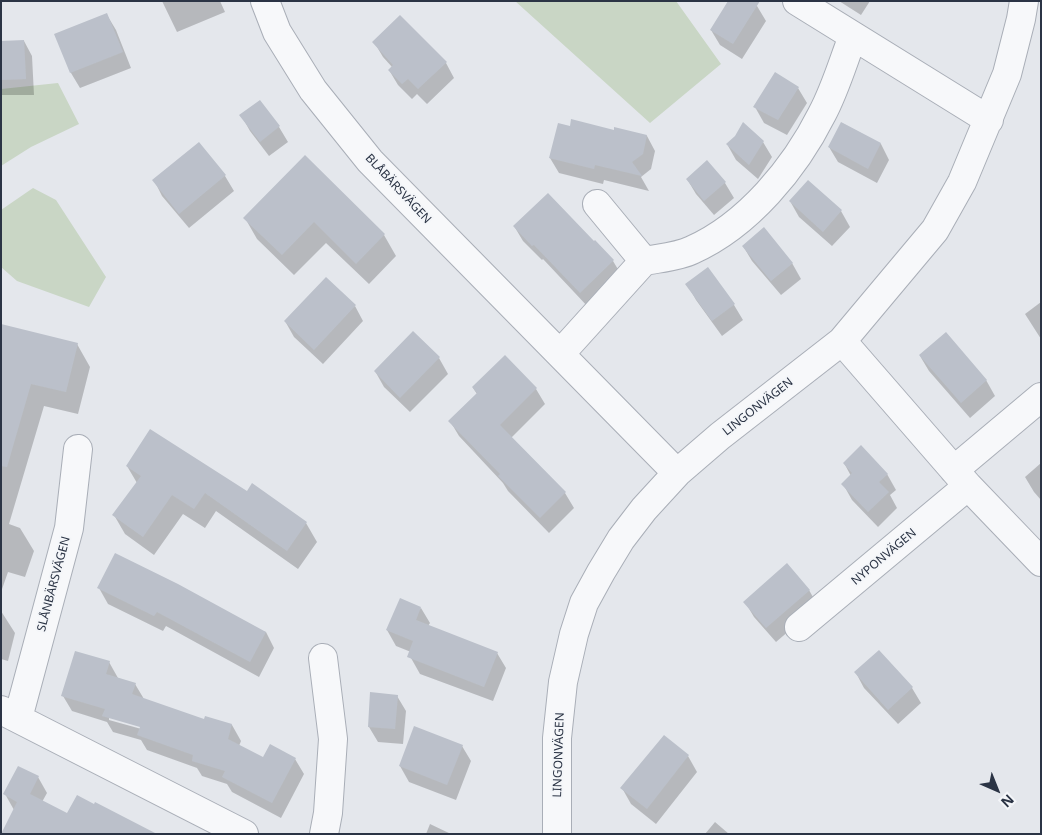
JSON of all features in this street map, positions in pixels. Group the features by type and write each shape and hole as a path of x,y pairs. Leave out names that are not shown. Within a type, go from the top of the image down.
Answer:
{"street":[{"name":"BLÅBÄRSVÄGEN","path":"264,1 276,32 313,90 370,161 677,473"},
{"path":"797,1 989,120"},
{"name":"LINGONVÄGEN","path":"557,834 557,738 563,682 574,634 584,603 621,539 644,509 677,473 720,436 842,341 935,230 962,182 989,120 1029,14"},
{"path":"560,354 644,261 690,251 720,235 770,192 792,164 822,114 853,36"},
{"path":"597,204 644,261"},
{"path":"842,341 961,478 1041,562"},
{"name":"NYPONVÄGEN","path":"799,627 961,478 1041,397"},
{"name":"SLÅNBÄRSVÄGEN","path":"78,449 70,528 9,714 244,834"},
{"path":"323,658 334,738 328,813 324,834"}],"green space":[{"path":"515,1 676,1 721,64 650,123"},
{"path":"58,83 79,124 31,147 1,166 1,89"},
{"path":"33,188 56,200 106,277 89,307 17,281 1,267 1,210"}],"building":[{"path":"728,1 760,1 733,44 710,30"},
{"path":"107,13 123,52 70,73 54,34"},
{"path":"400,15 447,62 418,89 408,79 402,84 388,70 393,65 372,42"},
{"path":"24,40 26,79 1,80 1,41"},
{"path":"775,72 799,87 778,120 753,107"},
{"path":"260,100 280,126 260,142 239,115"},
{"path":"571,119 614,130 614,127 647,135 643,154 632,162 642,176 595,165 594,169 549,158 558,123 570,126"},
{"path":"743,122 764,141 749,165 726,144 735,136"},
{"path":"841,122 881,143 868,169 828,147"},
{"path":"199,142 226,175 179,214 152,180"},
{"path":"305,155 385,234 356,264 314,222 282,255 243,218"},
{"path":"707,160 726,182 704,201 686,179"},
{"path":"808,180 842,210 823,232 789,201"},
{"path":"548,193 614,260 580,293 513,226"},
{"path":"764,227 793,263 771,281 742,246"},
{"path":"708,267 735,304 712,321 685,284"},
{"path":"326,277 356,305 314,350 284,321"},
{"path":"1,324 78,343 66,392 31,384 7,467 1,466"},
{"path":"413,331 440,357 400,398 374,371"},
{"path":"946,332 987,380 961,403 919,355"},
{"path":"505,355 537,388 500,425 566,492 540,518 498,476 500,474 448,421 477,393 472,387"},
{"path":"150,429 247,491 252,483 307,522 287,551 205,493 194,509 172,495 143,537 112,515 141,476 126,466"},
{"path":"861,445 888,474 879,482 889,492 868,512 841,484 852,473 843,463"},
{"path":"115,553 178,584 266,632 250,662 157,612 154,616 97,588"},
{"path":"787,563 810,590 766,628 743,602"},
{"path":"400,598 421,607 416,620 498,652 484,687 407,657 413,641 386,630"},
{"path":"879,650 913,687 888,710 854,672"},
{"path":"75,651 110,661 106,674 136,683 132,694 204,719 205,716 232,724 228,739 263,757 270,744 296,758 272,803 222,777 225,771 192,761 193,755 137,735 140,727 102,716 105,709 61,696"},
{"path":"370,692 398,695 395,729 368,727"},
{"path":"414,726 463,745 447,785 399,766"},
{"path":"664,735 689,755 647,809 620,788"},
{"path":"18,766 39,776 30,794 67,813 77,795 94,804 95,802 157,834 1,834 17,802 3,794"}]}
